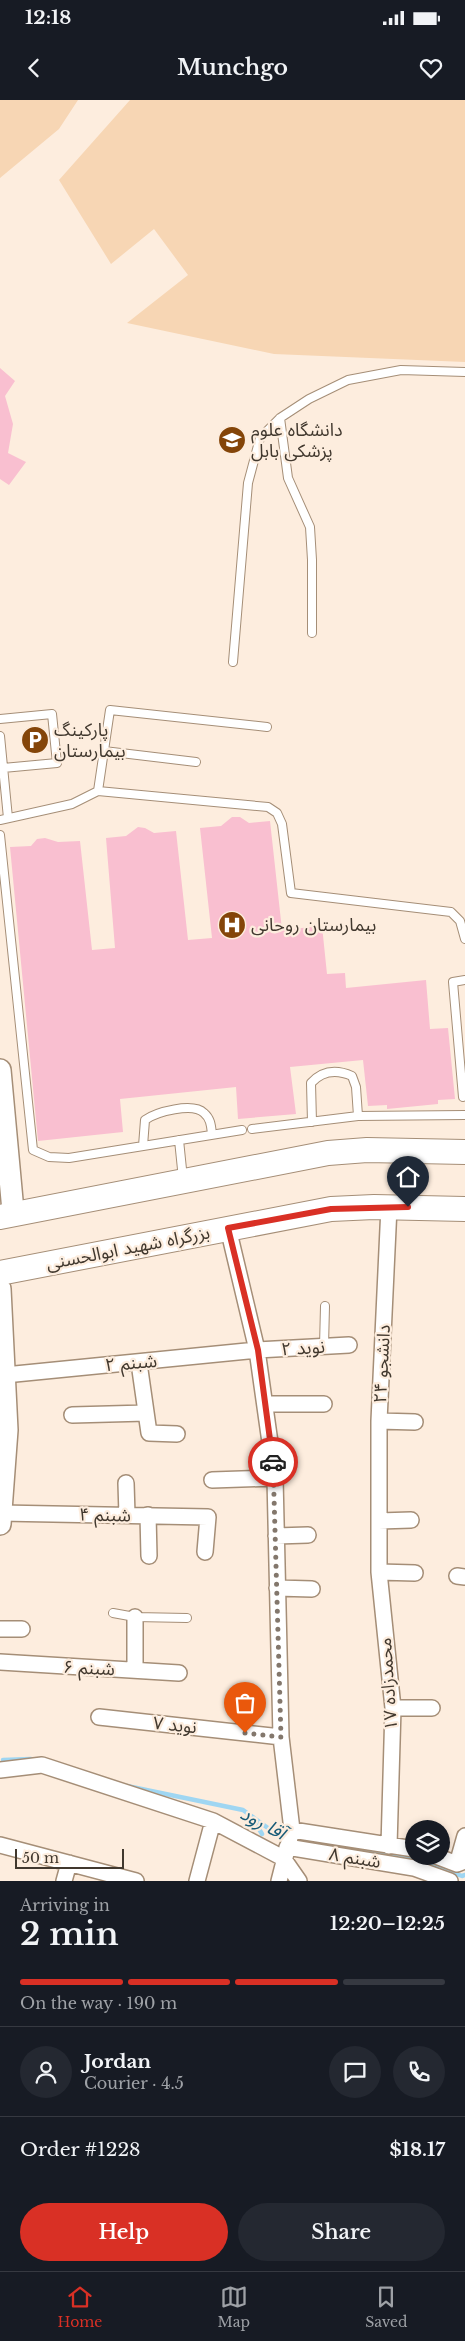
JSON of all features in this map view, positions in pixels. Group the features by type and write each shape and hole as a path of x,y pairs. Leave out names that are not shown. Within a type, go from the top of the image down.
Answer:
{"main road":[{"path":"4,1212 55,1206 340,1152 465,1152"},
{"name":"بزرگراه شهید ابوالحسنی","path":"0,1273 331,1209 390,1207 465,1209"}],"street":[{"path":"0,1070 4,1212"},
{"name":"دانشجو ۲۴","path":"379,1521 379,1421 390,1207"},
{"path":"228,1228 258,1350 275,1478 281,1737 292,1830 279,1881"},
{"path":"0,1289 5,1375 0,1518"},
{"name":"نوید ۲","path":"258,1350 349,1345"},
{"name":"شبنم ۲","path":"5,1375 258,1350"},
{"path":"139,1363 149,1433 177,1434"},
{"path":"266,1404 324,1404"},
{"path":"72,1415 146,1413"},
{"path":"379,1421 415,1422"},
{"path":"212,1480 275,1478"},
{"path":"126,1483 127,1515"},
{"name":"شبنم ۴","path":"0,1518 127,1515 208,1517 205,1552"},
{"path":"148,1516 149,1556"},
{"path":"379,1521 411,1520"},
{"name":"محمدزاده ۱۷","path":"379,1521 379,1572 393,1708 390,1846"},
{"path":"276,1536 308,1535"},
{"path":"379,1572 415,1573"},
{"path":"277,1588 312,1588"},
{"path":"136,1617 136,1670"},
{"path":"0,1628 22,1629"},
{"name":"شبنم ۶","path":"0,1662 179,1673"},
{"path":"393,1708 432,1708"},
{"name":"نوید ۷","path":"99,1717 281,1737"},
{"path":"0,1770 42,1765 213,1820 285,1852 298,1881"},
{"path":"197,1881 213,1820"},
{"path":"292,1830 405,1848"},
{"path":"461,1863 465,1836"},
{"path":"0,1845 128,1880"},
{"name":"شبنم ۸","path":"285,1852 414,1868 450,1881"},
{"path":"64,1881 69,1863"}],"lane":[{"path":"233,662 248,484 260,438 280,418 309,399 348,380 401,370 465,372"},
{"path":"280,418 288,478 310,526 312,633"},
{"path":"98,791 110,710 268,727"},
{"path":"0,719 52,714 57,763 3,768"},
{"path":"0,736 4,819 72,804 98,791 268,807 277,813 282,824 291,893 451,912 460,922 465,939"},
{"path":"104,751 196,762"},
{"path":"0,835 33,1150 49,1157 69,1158 242,1130"},
{"path":"463,1097 453,982 465,980"},
{"path":"312,1122 311,1083 319,1075 333,1072 343,1072 352,1076 356,1086 358,1116"},
{"path":"143,1146 145,1120 153,1114 171,1110 189,1108 203,1111 210,1120 212,1134"},
{"path":"252,1129 358,1116 465,1115"},
{"path":"179,1140 183,1181"},
{"path":"324,1346 325,1306"},
{"path":"113,1613 136,1617 187,1618"}],"shaded area":[{"path":"0,100 78,100 59,129 0,178"},
{"path":"130,100 465,100 465,362 274,354 127,323 188,275 154,229 111,264 59,180"}],"building":[{"path":"0,368 15,381 5,396 13,424 8,453 26,462 9,485 0,479"},
{"path":"232,817 240,817 249,823 270,821 282,930 322,926 327,974 345,973 346,988 426,980 430,1029 448,1028 455,1099 438,1100 438,1104 387,1109 387,1105 368,1106 363,1060 290,1067 296,1114 238,1119 236,1087 120,1099 123,1132 38,1141 10,847 31,846 37,839 45,838 58,842 80,841 92,950 115,948 106,838 126,836 138,827 145,828 154,833 176,831 188,940 212,938 200,828 221,826"}],"waterway":[{"name":"آقا رود","path":"3,1760 31,1759"},
{"name":"آقا رود","path":"127,1786 243,1810 279,1836 299,1841 415,1859 462,1876 465,1875"},
{"path":"253,1819 262,1834"}],"way so far":[{"path":"245,1733 281,1737 275,1478 273,1462"}],"place":[{"name":"دانشگاه علوم پزشکی بابل","path":"232,440"},
{"name":"پارکینگ بیمارستان","path":"35,740"},
{"name":"بیمارستان روحانی","path":"232,925"}],"route":[{"path":"273,1462 258,1350 228,1228 331,1209 350,1207 408,1207"}]}
